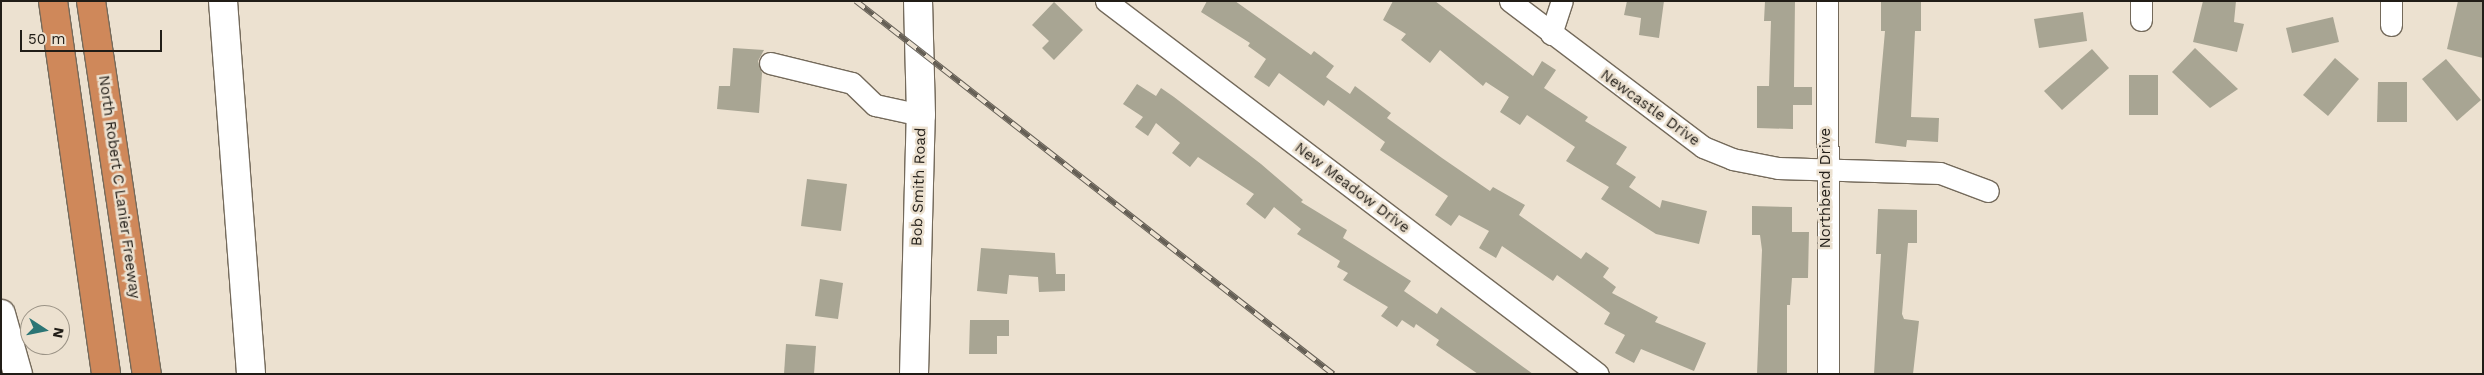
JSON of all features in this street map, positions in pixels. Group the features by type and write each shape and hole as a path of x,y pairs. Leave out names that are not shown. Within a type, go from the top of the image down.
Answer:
{"highway":[{"path":"53,1 106,374"},
{"name":"North Robert C Lanier Freeway","path":"91,1 147,374"}],"main road":[{"path":"223,1 251,374"},
{"name":"Bob Smith Road","path":"914,374 921,115 918,1"},
{"path":"1,314 18,374"}],"street":[{"name":"New Meadow Drive","path":"1106,1 1598,374"},
{"name":"Newcastle Drive","path":"1510,1 1551,34 1703,147 1732,159 1778,168 1940,173 1988,191"},
{"path":"1551,34 1562,1"},
{"name":"Northbend Drive","path":"1827,1 1828,374"},
{"path":"2390,25 2391,1"},
{"path":"770,63 852,82 875,105 921,115"}],"building":[{"path":"1207,1 1235,1 1311,55 1314,51 1334,66 1326,77 1350,94 1355,86 1391,113 1387,118 1442,158 1490,191 1493,187 1525,205 1519,215 1581,259 1586,252 1609,268 1603,277 1616,287 1612,293 1658,317 1655,322 1706,343 1694,371 1641,349 1634,363 1615,353 1625,335 1604,324 1610,313 1557,275 1553,281 1502,246 1496,258 1479,248 1489,231 1459,215 1451,226 1435,215 1448,196 1380,150 1385,142 1328,100 1324,106 1279,73 1269,87 1254,77 1266,59 1248,46 1250,43 1201,12"},
{"path":"1393,1 1435,1 1533,76 1542,61 1556,70 1544,88 1588,117 1585,121 1627,147 1616,164 1636,177 1629,187 1660,208 1662,200 1707,211 1699,244 1656,234 1601,199 1609,187 1566,161 1575,147 1527,115 1520,125 1500,112 1509,97 1486,82 1483,86 1440,50 1430,63 1401,40 1406,34 1383,20"},
{"path":"1627,1 1664,1 1659,38 1639,35 1641,18 1624,15"},
{"path":"1765,1 1795,1 1794,87 1812,87 1812,105 1793,105 1793,129 1757,128 1757,86 1769,86 1771,21 1764,21"},
{"path":"1881,1 1921,1 1921,31 1915,31 1911,117 1939,118 1938,142 1907,140 1906,147 1875,143 1885,31 1881,31"},
{"path":"2203,1 2236,1 2234,22 2244,24 2237,52 2193,42"},
{"path":"2458,1 2483,1 2483,58 2447,49"},
{"path":"1054,2 1083,30 1054,60 1042,48 1049,41 1032,25"},
{"path":"2083,12 2087,41 2039,48 2034,19"},
{"path":"2333,17 2339,42 2292,53 2286,28"},
{"path":"733,48 764,50 758,61 762,73 759,113 717,109 719,86 730,86"},
{"path":"2195,48 2238,89 2210,108 2172,72"},
{"path":"2092,49 2109,68 2062,110 2044,91"},
{"path":"2335,58 2359,79 2328,116 2303,95"},
{"path":"2446,59 2481,100 2457,121 2422,79"},
{"path":"2129,75 2158,75 2158,115 2129,115"},
{"path":"2378,82 2407,82 2407,122 2377,122"},
{"path":"1137,84 1156,96 1161,88 1174,97 1261,164 1303,200 1301,202 1347,230 1343,238 1411,281 1404,291 1437,314 1441,307 1533,374 1478,374 1436,345 1439,340 1416,324 1414,328 1402,320 1397,327 1381,316 1388,307 1343,280 1348,273 1337,267 1340,261 1297,234 1301,229 1274,207 1265,219 1246,204 1254,194 1198,157 1190,167 1172,153 1180,143 1156,123 1148,136 1135,127 1143,117 1123,104"},
{"path":"807,179 847,184 841,231 801,226"},
{"path":"1752,206 1792,207 1792,232 1809,232 1808,278 1792,278 1790,305 1787,305 1787,374 1757,374 1762,250 1760,235 1752,235"},
{"path":"1878,209 1917,210 1917,243 1908,243 1902,314 1904,319 1919,321 1913,374 1874,374 1881,254 1876,254"},
{"path":"981,248 1055,253 1056,274 1065,274 1065,291 1039,292 1038,277 1009,275 1007,294 977,291"},
{"path":"820,279 843,283 838,319 815,316"},
{"path":"970,320 1009,320 1009,336 997,336 997,354 969,354"},
{"path":"786,344 816,346 814,374 784,374"}],"railway":[{"path":"856,1 1333,374"}]}
